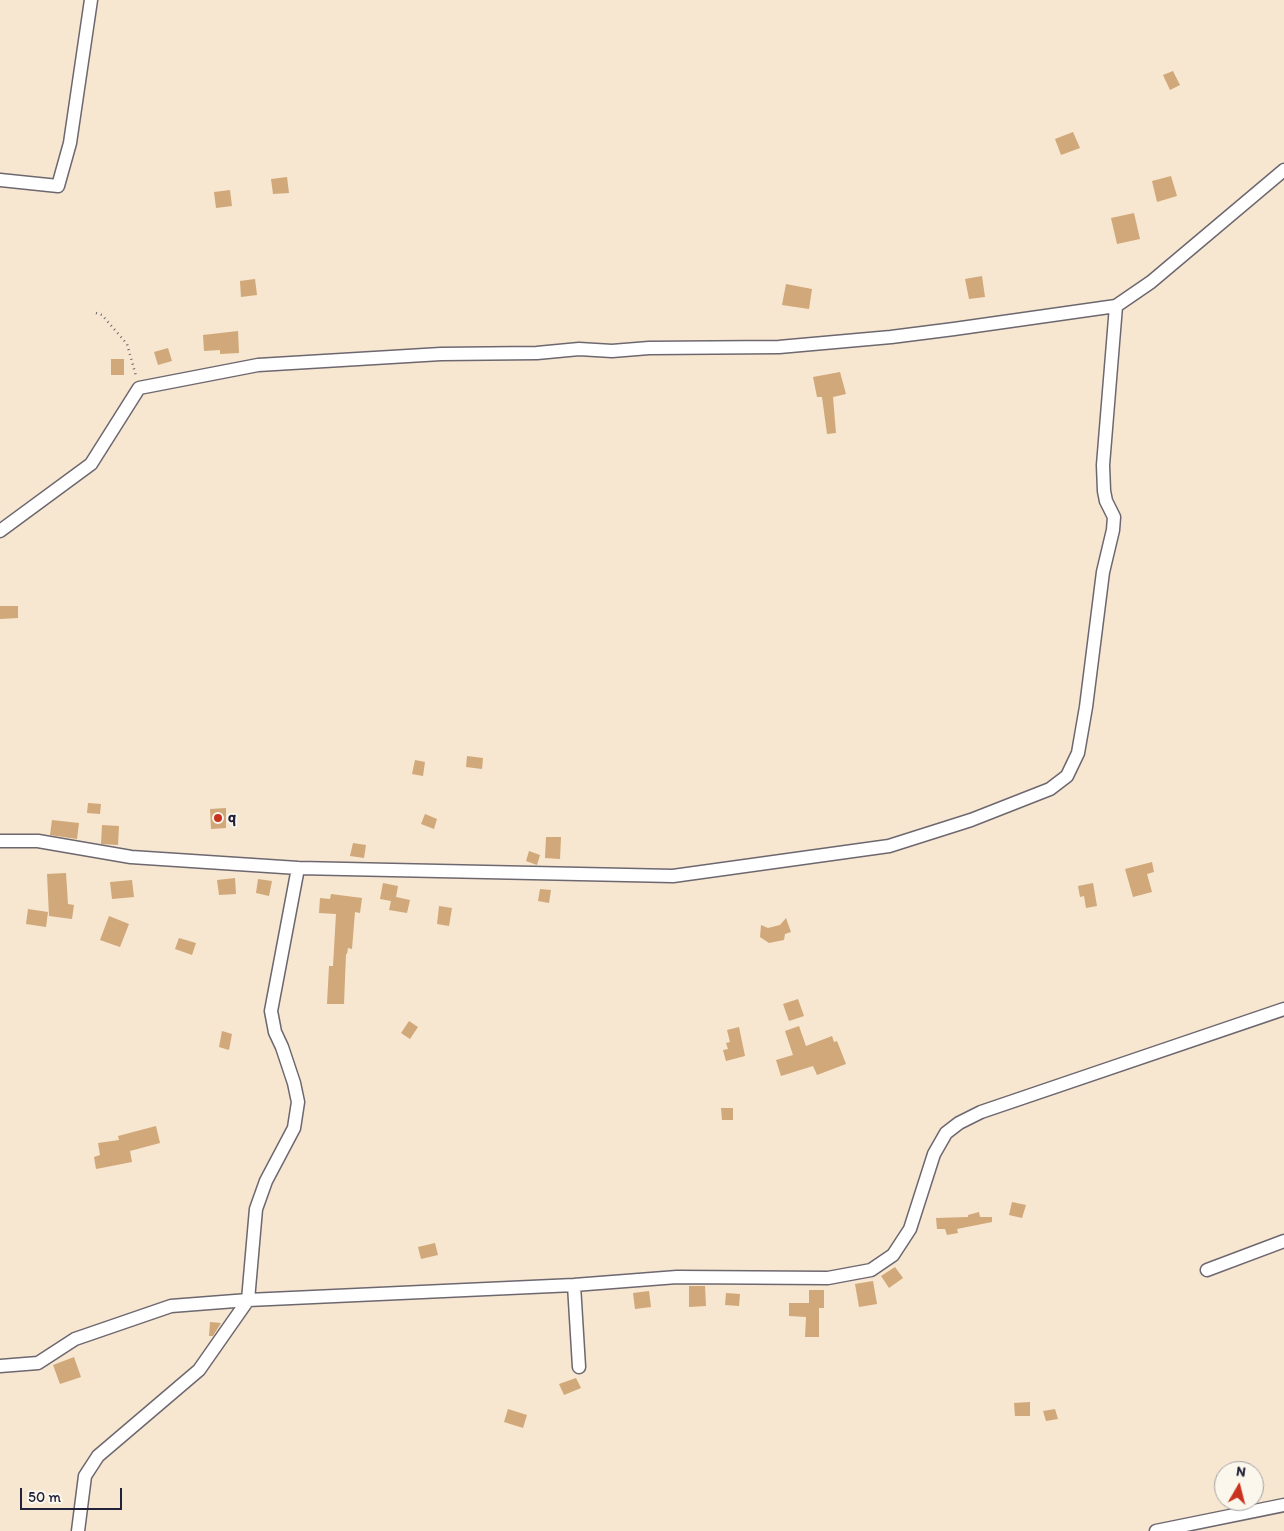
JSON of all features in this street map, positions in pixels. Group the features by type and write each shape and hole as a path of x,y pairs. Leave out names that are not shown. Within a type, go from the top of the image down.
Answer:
{"street":[{"path":"0,180 58,186 70,144 91,0"},
{"path":"0,531 91,464 139,388 258,365 441,354 537,353 579,349 612,351 648,348 779,347 945,331 1116,306 1151,282 1284,170"},
{"path":"0,841 38,841 132,858 298,868 673,876 889,846 971,820 1050,789 1067,776 1078,752 1086,707 1103,572 1113,530 1114,518 1106,501 1104,491 1103,465 1116,306"},
{"path":"78,1531 85,1476 98,1456 199,1370 248,1300 256,1209 266,1181 294,1128 298,1102 294,1083 275,1032 271,1011 298,868"},
{"path":"0,1366 38,1363 75,1339 171,1306 248,1300 574,1285 677,1277 828,1278 871,1270 893,1255 910,1229 934,1154 946,1133 959,1123 981,1112 1284,1009"},
{"path":"1206,1270 1284,1242"},
{"path":"574,1285 578,1367"},
{"path":"1156,1531 1284,1505"}],"path":[{"path":"96,313 102,315 127,344 139,388"}],"building":[{"path":"1173,71 1180,85 1170,90 1163,75"},
{"path":"1073,132 1080,148 1061,155 1055,139"},
{"path":"1171,176 1177,196 1157,202 1152,181"},
{"path":"287,177 289,193 273,194 271,179"},
{"path":"230,190 232,206 216,208 214,192"},
{"path":"1134,213 1140,239 1117,244 1111,218"},
{"path":"982,276 985,297 969,299 965,279"},
{"path":"255,279 257,295 241,297 240,281"},
{"path":"786,284 812,289 809,309 782,305"},
{"path":"238,331 239,353 220,354 220,350 204,351 203,335"},
{"path":"168,348 172,361 158,365 154,352"},
{"path":"111,359 124,359 124,375 111,375"},
{"path":"840,372 846,394 833,397 836,433 827,434 822,397 817,397 813,377"},
{"path":"0,606 18,606 18,618 0,619"},
{"path":"467,756 483,758 482,769 466,767"},
{"path":"415,760 425,762 423,776 412,774"},
{"path":"88,803 101,804 100,814 87,813"},
{"name":"q","path":"226,808 226,828 211,829 210,809"},
{"path":"425,814 437,819 434,829 421,824"},
{"path":"52,820 79,823 77,839 50,835"},
{"path":"102,825 119,826 118,845 101,844"},
{"path":"546,837 561,837 560,859 545,858"},
{"path":"353,843 366,845 364,858 350,856"},
{"path":"529,851 540,855 537,865 526,861"},
{"path":"1152,862 1154,872 1147,874 1152,892 1133,897 1125,869"},
{"path":"66,873 68,904 74,905 72,919 49,916 47,874"},
{"path":"235,878 236,894 219,895 217,880"},
{"path":"258,879 272,881 269,896 256,893"},
{"path":"132,880 134,897 112,899 110,882"},
{"path":"383,883 398,886 396,897 410,900 407,913 389,910 391,901 380,899"},
{"path":"1093,883 1097,906 1086,908 1084,896 1080,897 1078,886"},
{"path":"540,889 551,890 549,903 538,901"},
{"path":"331,894 362,898 360,913 355,912 352,949 348,948 346,954 344,1004 327,1004 329,966 333,966 336,914 319,913 320,898 330,899"},
{"path":"439,906 452,908 449,926 437,924"},
{"path":"28,909 48,912 46,927 26,924"},
{"path":"109,916 129,924 120,947 100,940"},
{"path":"786,918 791,932 785,934 784,940 769,943 760,937 761,925 768,928 780,925"},
{"path":"179,938 196,943 192,955 175,949"},
{"path":"798,999 804,1016 789,1021 783,1004"},
{"path":"409,1021 418,1027 410,1039 401,1033"},
{"path":"799,1026 806,1046 832,1036 834,1042 837,1041 846,1064 817,1075 813,1066 781,1076 776,1060 793,1055 785,1031"},
{"path":"739,1027 745,1056 726,1061 723,1050 728,1049 726,1043 730,1042 727,1030"},
{"path":"222,1031 232,1034 229,1050 219,1047"},
{"path":"721,1108 733,1108 733,1120 722,1120"},
{"path":"156,1126 160,1143 130,1151 132,1162 96,1169 94,1157 100,1155 98,1143 119,1140 118,1136"},
{"path":"1012,1202 1026,1205 1022,1218 1009,1215"},
{"path":"979,1212 980,1217 992,1217 992,1222 957,1229 958,1233 947,1235 945,1229 937,1229 936,1218 968,1217 968,1215"},
{"path":"435,1243 438,1255 421,1259 418,1247"},
{"path":"895,1267 903,1278 889,1288 881,1276"},
{"path":"873,1281 877,1304 859,1307 855,1284"},
{"path":"689,1286 705,1286 706,1306 689,1307"},
{"path":"809,1290 824,1290 824,1308 819,1308 819,1337 805,1337 806,1317 789,1316 789,1303 809,1303"},
{"path":"649,1291 651,1307 635,1309 633,1293"},
{"path":"726,1293 740,1294 739,1306 725,1305"},
{"path":"210,1322 221,1323 213,1336 209,1336"},
{"path":"74,1357 81,1377 60,1384 53,1365"},
{"path":"576,1378 581,1388 564,1395 559,1384"},
{"path":"1030,1402 1030,1416 1015,1416 1014,1403"},
{"path":"508,1409 527,1415 523,1428 504,1422"},
{"path":"1055,1409 1058,1419 1046,1421 1043,1411"}],"place":[{"name":"q","path":"218,818"}]}
